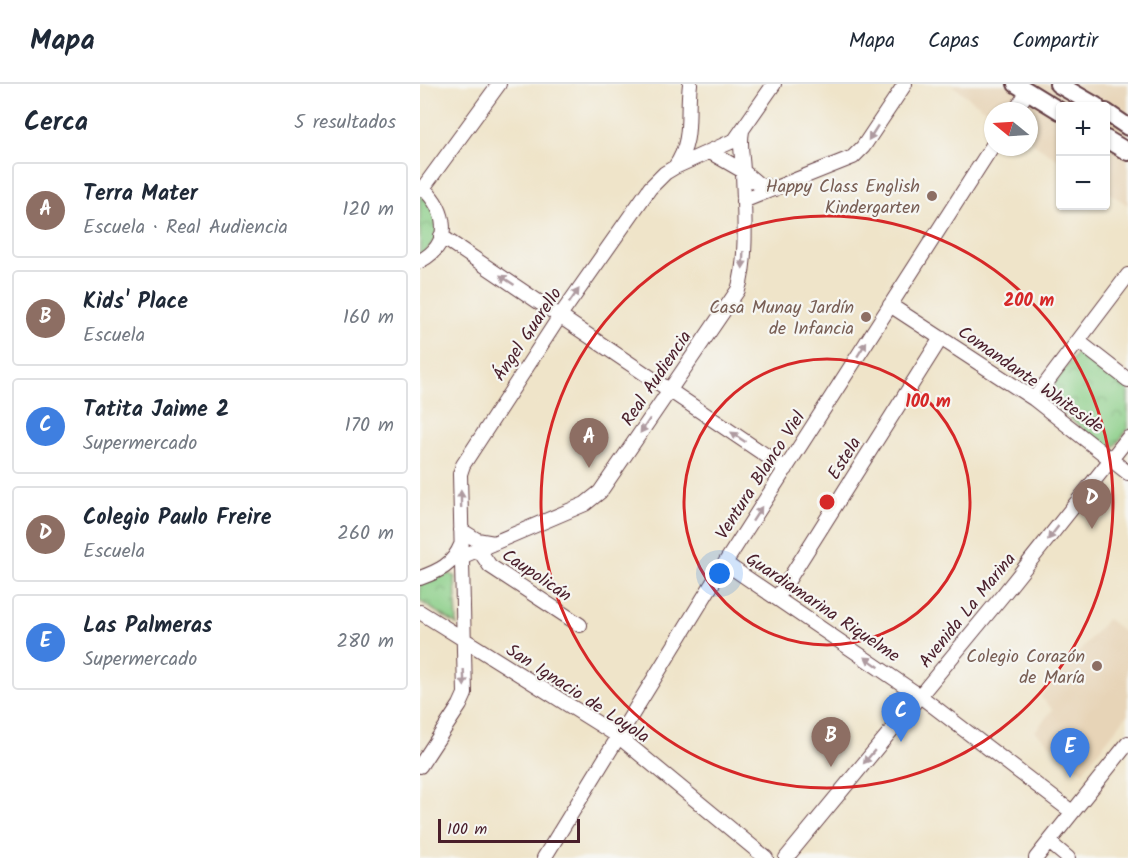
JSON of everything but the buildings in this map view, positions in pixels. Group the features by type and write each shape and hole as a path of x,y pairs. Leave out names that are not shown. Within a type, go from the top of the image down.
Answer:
{"main road":[{"path":"1058,84 1089,102"},
{"path":"1022,88 1056,109"},
{"path":"1110,115 1128,127"},
{"path":"1110,141 1128,152"}],"street":[{"path":"420,261 436,248 443,222 432,197 421,188 499,84"},
{"name":"Ángel Guarello","path":"675,167 688,140 690,84"},
{"path":"742,131 774,84"},
{"path":"743,201 858,153 905,84"},
{"name":"Ángel Guarello","path":"461,544 460,474 463,465 560,316 650,188 665,173 735,140 742,131"},
{"name":"Real Audiencia","path":"461,544 479,550 585,504 600,492 738,290 743,264 743,171 740,143 742,131"},
{"path":"710,152 743,171 757,183 776,189"},
{"name":"Ventura Blanco Viel","path":"544,858 725,563 986,156"},
{"path":"441,236 786,469"},
{"path":"1034,399 1128,275"},
{"name":"Comandante Whiteside","path":"890,305 1034,399 1128,473"},
{"name":"Estela","path":"777,598 941,338"},
{"path":"1078,341 1128,381"},
{"name":"Avenida La Marina","path":"786,858 1052,535 1128,438"},
{"path":"420,578 442,569 454,558 461,544 477,540 494,543"},
{"path":"420,766 465,694 461,544"},
{"name":"Caupolicán","path":"479,550 490,566 580,625"},
{"name":"Guardiamarina Riquelme","path":"725,563 920,696 1072,812"},
{"path":"442,569 452,570 462,578"},
{"name":"San Ignacio de Loyola","path":"420,612 618,736 766,858"},
{"path":"1036,858 1128,743"},
{"path":"1048,842 1068,858"}],"shaded area":[{"path":"950,84 1128,84 1128,205 1110,194 1110,102 1056,102 1056,158 1038,146 1038,102 984,102 984,109"},
{"name":"Colegio Corazón de María","path":"1107,619 1128,635 1128,714 1082,772 1035,731 1053,709 1040,697"}],"green space":[{"path":"420,193 439,212 437,238 420,258"},
{"path":"1081,348 1128,385 1128,429 1111,451 1043,397"},
{"path":"447,573 455,576 457,625 420,601 420,583"}],"place":[{"name":"Happy Class English Kindergarten","path":"932,196"},
{"name":"Casa Munay Jardín de Infancia","path":"866,317"},
{"name":"Terra Mater","path":"589,468"},
{"name":"Colegio Paulo Freire","path":"1092,529"},
{"name":"Colegio Corazón de María","path":"1097,666"},
{"name":"Tatita Jaime 2","path":"901,742"},
{"name":"Kids' Place","path":"831,767"},
{"name":"Las Palmeras","path":"1070,778"}]}
